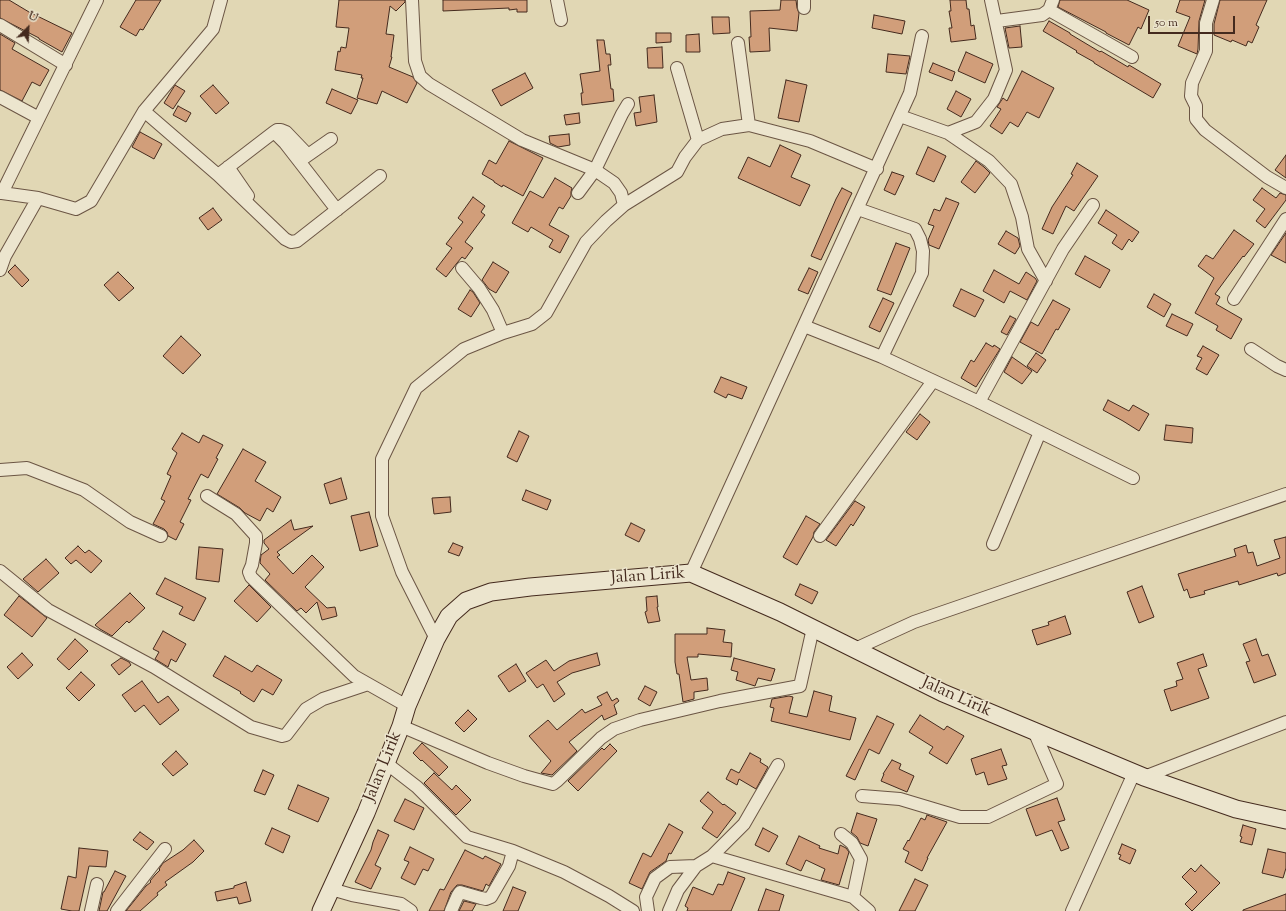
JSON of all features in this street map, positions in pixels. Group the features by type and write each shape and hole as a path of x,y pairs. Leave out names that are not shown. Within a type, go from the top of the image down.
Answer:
{"main road":[{"name":"Jalan Lirik","path":"321,911 366,813 401,726 407,706 436,639 449,616 466,601 491,592 530,587 691,573 780,612 942,693 1139,775 1236,809 1286,820"}],"street":[{"path":"98,0 1,193 38,198 76,209 91,201 144,110 213,29 221,0"},
{"path":"412,0 415,61 420,76 429,84 522,140 595,170 614,183 621,193 624,205"},
{"path":"557,0 561,20"},
{"path":"948,133 976,122 994,99 1006,70 992,0"},
{"path":"1213,0 1206,22 1206,51 1192,83 1191,96 1196,106 1196,119 1206,130 1267,176 1286,188"},
{"path":"997,21 1042,15 1051,5 1132,57"},
{"path":"0,25 66,65"},
{"path":"691,573 858,210 910,93 922,36"},
{"path":"738,43 749,125"},
{"path":"677,68 698,140"},
{"path":"0,97 39,118"},
{"path":"578,193 595,170 628,104"},
{"path":"144,110 218,175 285,240 291,242 297,241 380,176"},
{"path":"900,116 948,133 989,162 1011,184 1022,217 1028,249 1046,280"},
{"path":"436,639 402,572 382,516 382,459 416,388 464,349 503,333 532,324 546,313 586,242 624,205 677,172 685,157 698,140 722,129 749,125 810,141 876,169"},
{"path":"218,175 274,132 281,130 286,132 337,210"},
{"path":"303,158 332,139"},
{"path":"228,167 263,217"},
{"path":"0,270 5,256 38,198"},
{"path":"979,402 1071,236 1093,205"},
{"path":"858,210 915,229 920,238 923,251 922,273 882,357"},
{"path":"1234,299 1286,219"},
{"path":"462,268 479,288 494,310 503,333"},
{"path":"804,326 882,357 979,402 1133,478"},
{"path":"1251,349 1277,366 1286,370"},
{"path":"820,536 933,381"},
{"path":"993,544 1040,432"},
{"path":"0,470 27,468 84,490 130,522 160,536"},
{"path":"855,649 914,622 1286,494"},
{"path":"208,496 236,514 256,536 252,565 249,572 252,577 354,676 407,706"},
{"path":"0,571 48,610 154,667 251,727 282,736 286,735 306,709 323,699 368,684"},
{"path":"401,726 488,763 524,776 553,784 601,738 614,729 640,720 720,701 800,686 813,628"},
{"path":"1072,911 1139,775 1286,722"},
{"path":"862,796 900,799 960,817 988,817 1057,784 1034,731"},
{"path":"386,763 417,787 467,837 513,851 564,872 597,889 633,911"},
{"path":"669,911 678,890 696,866 712,856 744,824 778,765"},
{"path":"841,834 852,843 861,859 853,897"},
{"path":"117,911 165,849"},
{"path":"451,911 460,892 481,898 491,896 509,866 513,851"},
{"path":"712,856 853,897 869,911"},
{"path":"648,911 646,897 655,878 670,868 696,866"},
{"path":"91,911 97,884"},
{"path":"332,889 352,895 401,904 411,911"}],"building":[{"path":"0,0 9,0 29,12 72,33 62,52 39,38 0,18"},
{"path":"136,0 161,0 143,30 140,29 136,36 120,27"},
{"path":"339,0 405,0 405,2 396,11 390,6 386,34 394,35 392,57 389,67 413,77 417,83 407,103 382,91 377,104 357,98 363,78 361,78 362,75 335,70 338,51 340,52 341,47 346,48 349,28 336,27"},
{"path":"443,0 527,0 527,12 517,12 517,9 509,10 509,8 443,11"},
{"path":"781,0 796,0 799,13 797,31 769,28 770,51 750,52 750,11 780,10"},
{"path":"950,0 966,0 967,9 969,9 971,26 974,25 976,39 951,42 949,28 952,28 949,11 951,11"},
{"path":"1060,0 1127,0 1149,10 1141,29 1138,27 1129,45 1058,7"},
{"path":"1180,0 1205,0 1199,21 1197,54 1178,46 1190,17 1176,12"},
{"path":"1220,0 1267,0 1256,25 1259,27 1252,43 1248,41 1246,46 1214,35 1214,24"},
{"path":"874,15 905,21 902,34 872,28"},
{"path":"712,17 729,17 730,33 713,34"},
{"path":"1049,21 1100,52 1101,51 1128,67 1129,65 1161,84 1153,98 1043,31"},
{"path":"1020,26 1022,47 1009,48 1005,28"},
{"path":"656,33 671,33 671,42 656,43"},
{"path":"0,34 15,43 12,49 49,70 40,86 32,82 22,101 0,90"},
{"path":"699,34 700,52 686,52 686,35"},
{"path":"597,40 604,40 606,54 610,54 611,65 608,65 614,101 582,105 581,93 583,93 580,74 600,71"},
{"path":"662,47 663,68 648,68 647,48"},
{"path":"966,52 993,64 985,83 958,71"},
{"path":"888,54 910,56 906,74 886,72"},
{"path":"933,63 955,72 952,81 929,72"},
{"path":"1022,71 1054,88 1039,118 1027,112 1018,127 1010,122 1002,134 990,126 1001,109 997,107 1003,98 1007,101"},
{"path":"525,73 533,88 501,106 492,90"},
{"path":"786,80 807,85 799,122 778,118"},
{"path":"175,85 185,91 173,109 164,103"},
{"path":"213,85 229,103 216,114 200,96"},
{"path":"332,89 358,100 351,114 326,103"},
{"path":"956,91 971,99 961,117 947,109"},
{"path":"654,95 657,122 636,126 634,113 641,112 639,97"},
{"path":"178,106 191,113 186,122 173,115"},
{"path":"579,113 580,123 566,125 564,115"},
{"path":"140,132 162,144 154,159 132,147"},
{"path":"569,134 570,145 558,147 550,143 549,136"},
{"path":"509,141 543,158 523,196 503,185 502,187 482,174 489,160 496,164"},
{"path":"780,145 801,155 791,177 810,185 800,206 738,178 748,157 770,167"},
{"path":"928,147 946,156 934,182 916,174"},
{"path":"1286,155 1286,178 1275,170"},
{"path":"976,161 990,173 975,193 961,182"},
{"path":"1077,163 1098,176 1074,211 1066,206 1053,234 1042,229 1052,207 1073,175 1071,174"},
{"path":"892,172 904,176 895,195 884,190"},
{"path":"555,178 572,188 571,196 563,209 559,207 549,225 569,236 560,253 549,247 553,240 531,227 528,232 512,223 530,191 543,198"},
{"path":"842,188 852,193 821,260 811,256"},
{"path":"1262,188 1276,198 1280,193 1286,195 1286,200 1265,228 1256,221 1265,209 1253,200"},
{"path":"473,197 485,206 481,212 485,215 465,242 473,248 465,259 462,257 446,277 436,269 452,248 446,244 463,222 458,218"},
{"path":"946,198 959,203 939,249 929,245 928,240 934,226 928,224 934,209 940,211"},
{"path":"213,208 222,220 208,230 199,218"},
{"path":"1106,210 1139,232 1132,242 1129,239 1122,250 1112,243 1117,235 1098,223"},
{"path":"1234,230 1254,244 1244,257 1243,256 1215,294 1220,297 1216,304 1242,319 1231,339 1216,330 1218,326 1195,313 1214,278 1198,266 1206,255 1213,259"},
{"path":"1006,231 1018,238 1020,246 1015,254 998,244"},
{"path":"1286,233 1286,263 1271,255"},
{"path":"896,243 910,248 891,295 877,290"},
{"path":"1085,256 1110,270 1100,288 1075,274"},
{"path":"493,262 509,272 496,293 489,289 482,280"},
{"path":"15,265 29,280 22,287 8,272"},
{"path":"809,268 818,272 808,294 798,290"},
{"path":"994,270 1019,284 1026,272 1035,278 1037,281 1027,300 1010,291 1004,303 983,291"},
{"path":"118,272 134,288 119,301 104,285"},
{"path":"961,289 984,300 975,317 953,306"},
{"path":"470,290 480,303 471,317 458,309"},
{"path":"1154,294 1171,304 1164,317 1147,307"},
{"path":"883,298 894,303 880,332 869,327"},
{"path":"1053,300 1070,309 1058,330 1056,329 1042,354 1020,342 1031,322 1038,326"},
{"path":"1172,314 1193,324 1187,336 1166,326"},
{"path":"1010,316 1016,319 1007,335 1001,332"},
{"path":"181,336 201,355 183,374 163,356"},
{"path":"986,343 993,347 994,345 1000,349 976,387 961,378 971,360 974,362"},
{"path":"1203,346 1219,355 1207,375 1196,369 1202,358 1197,356"},
{"path":"1036,353 1046,360 1037,373 1027,366"},
{"path":"1012,357 1032,371 1022,384 1004,372"},
{"path":"721,377 747,387 742,399 728,394 726,398 714,392"},
{"path":"1108,400 1129,411 1133,405 1149,414 1139,431 1103,410"},
{"path":"920,414 930,422 917,440 906,432"},
{"path":"1166,425 1193,428 1192,443 1164,440"},
{"path":"519,431 529,436 517,462 507,457"},
{"path":"182,433 199,443 203,435 223,445 216,458 218,459 208,478 201,474 188,499 191,500 180,522 184,524 176,540 168,536 164,529 153,524 165,501 161,499 171,476 167,474 177,453 172,449"},
{"path":"243,449 266,462 255,481 281,497 273,512 267,508 260,521 245,513 240,508 217,494"},
{"path":"341,478 347,499 330,504 324,484"},
{"path":"526,490 551,500 547,510 522,500"},
{"path":"450,497 451,512 434,514 432,498"},
{"path":"855,501 865,507 853,526 851,524 836,546 826,540"},
{"path":"369,512 378,546 360,551 351,516"},
{"path":"806,516 820,524 814,532 813,537 797,565 783,557"},
{"path":"291,520 294,530 313,526 277,552 280,555 277,557 293,574 312,555 324,567 305,587 327,608 335,607 337,616 322,620 317,602 306,613 301,608 297,611 265,580 270,574 260,563 261,555 269,549 264,543 264,540"},
{"path":"631,523 645,530 639,542 625,535"},
{"path":"1286,537 1286,573 1278,576 1277,573 1239,585 1238,581 1204,591 1205,594 1190,598 1187,589 1184,591 1178,574 1236,556 1234,549 1246,545 1248,553 1253,552 1257,566 1280,558 1274,540"},
{"path":"453,543 463,547 459,556 448,552"},
{"path":"78,546 85,553 89,550 102,561 91,573 76,560 71,564 65,558"},
{"path":"199,547 223,549 219,582 196,579"},
{"path":"46,559 59,573 38,592 23,579"},
{"path":"165,578 206,598 194,621 179,614 183,607 156,594"},
{"path":"800,584 818,592 812,604 795,595"},
{"path":"249,585 271,607 257,622 234,601"},
{"path":"1142,586 1154,617 1139,623 1127,592"},
{"path":"130,593 145,608 129,623 127,621 112,636 95,625"},
{"path":"19,596 47,618 32,637 4,615"},
{"path":"657,596 657,607 660,621 648,623 645,612 647,611 646,597"},
{"path":"1065,616 1071,634 1037,645 1032,630 1049,625 1048,622"},
{"path":"707,628 725,630 723,642 732,643 731,657 698,654 698,657 687,657 691,680 707,678 708,690 694,692 694,699 683,702 679,674 677,674 675,662 675,634 707,634"},
{"path":"163,631 186,644 176,662 171,659 168,667 155,659 159,652 153,649"},
{"path":"75,639 88,651 69,670 57,659"},
{"path":"1256,639 1262,656 1268,654 1276,675 1254,683 1246,662 1250,661 1243,644"},
{"path":"22,653 33,665 18,679 7,667"},
{"path":"597,653 600,665 572,673 557,682 565,694 554,702 543,684 537,688 526,673 546,660 554,671 569,661"},
{"path":"1203,654 1207,666 1198,669 1209,698 1171,711 1164,690 1177,686 1176,681 1183,679 1177,663"},
{"path":"225,656 252,672 257,665 282,680 273,695 262,689 254,702 240,693 241,692 213,676"},
{"path":"121,658 129,662 131,665 119,675 111,665"},
{"path":"734,658 775,669 771,681 758,678 755,686 736,680 738,672 731,670"},
{"path":"516,664 526,681 509,692 498,676"},
{"path":"81,672 95,685 79,701 66,688"},
{"path":"142,681 158,703 168,696 179,710 160,725 144,705 135,712 122,695"},
{"path":"645,686 657,692 650,706 638,699"},
{"path":"814,691 832,696 829,711 856,718 850,740 771,721 774,708 770,707 772,699 789,696 793,697 789,713 807,717"},
{"path":"607,692 612,701 617,698 619,701 614,705 617,714 604,720 602,715 569,742 577,751 552,775 541,773 551,761 529,736 548,720 557,730 582,709 585,713 602,705 597,697"},
{"path":"468,710 477,719 464,732 455,723"},
{"path":"920,715 944,730 947,726 964,736 947,764 929,753 933,747 909,732"},
{"path":"877,716 894,724 879,754 869,749 855,780 846,776"},
{"path":"422,743 448,767 439,776 413,753"},
{"path":"610,744 617,751 578,791 568,781 602,748 604,750"},
{"path":"1001,749 1007,765 1002,766 1007,779 988,785 984,772 976,775 971,759"},
{"path":"176,751 188,764 173,776 162,764"},
{"path":"750,753 761,759 760,762 768,767 756,789 739,779 737,785 726,779 731,769 739,773"},
{"path":"892,760 901,764 899,769 914,776 907,792 881,781 883,774"},
{"path":"263,770 274,775 265,795 254,791"},
{"path":"434,773 452,790 456,785 471,800 456,815 424,783"},
{"path":"298,785 329,798 318,822 288,809"},
{"path":"708,792 723,805 724,804 736,813 717,838 702,828 713,812 700,801"},
{"path":"1057,798 1065,820 1058,822 1069,848 1061,851 1052,830 1036,836 1026,809"},
{"path":"405,799 424,808 414,830 394,821"},
{"path":"857,813 877,819 868,846 860,843 857,837 851,832"},
{"path":"927,815 947,822 927,858 922,871 905,862 909,852 903,849 921,818 925,820"},
{"path":"669,824 683,832 671,854 669,853 666,861 650,872 642,889 629,883 643,853 651,857"},
{"path":"1243,825 1256,829 1252,845 1240,842"},
{"path":"272,828 290,836 283,853 265,844"},
{"path":"763,828 778,836 769,852 755,845"},
{"path":"378,830 389,835 375,865 381,868 371,889 355,882 371,850"},
{"path":"140,832 154,842 147,850 133,840"},
{"path":"799,836 820,846 819,848 838,854 840,845 846,848 849,852 839,885 821,880 825,869 806,860 801,871 786,864"},
{"path":"194,840 204,851 193,862 165,882 167,885 140,911 126,911 151,882 150,881 160,870 159,869 163,863 183,850"},
{"path":"1122,844 1136,850 1130,864 1119,859 1121,855 1118,854"},
{"path":"410,847 434,859 428,871 423,869 415,885 401,878 409,862 404,860"},
{"path":"79,848 108,851 106,867 89,866 79,911 61,909 68,876 76,878"},
{"path":"1268,849 1286,853 1286,868 1283,878 1262,873"},
{"path":"465,850 483,859 485,856 501,864 489,886 486,884 483,891 457,885 451,892 444,911 429,911 440,889 444,890"},
{"path":"1201,865 1220,883 1192,911 1185,904 1197,892 1182,877 1191,868 1195,872"},
{"path":"115,871 126,876 107,911 99,911 103,892"},
{"path":"728,872 745,878 731,911 687,911 688,908 685,906 693,887 713,895 718,884 723,885"},
{"path":"915,879 928,885 915,911 899,911"},
{"path":"246,882 251,901 239,904 237,897 217,901 215,892 234,888 234,886"},
{"path":"513,887 526,892 518,911 503,911"},
{"path":"766,889 784,895 779,911 758,911"},
{"path":"1286,894 1286,911 1243,911 1243,910"},
{"path":"464,901 476,904 472,911 459,911"}]}
